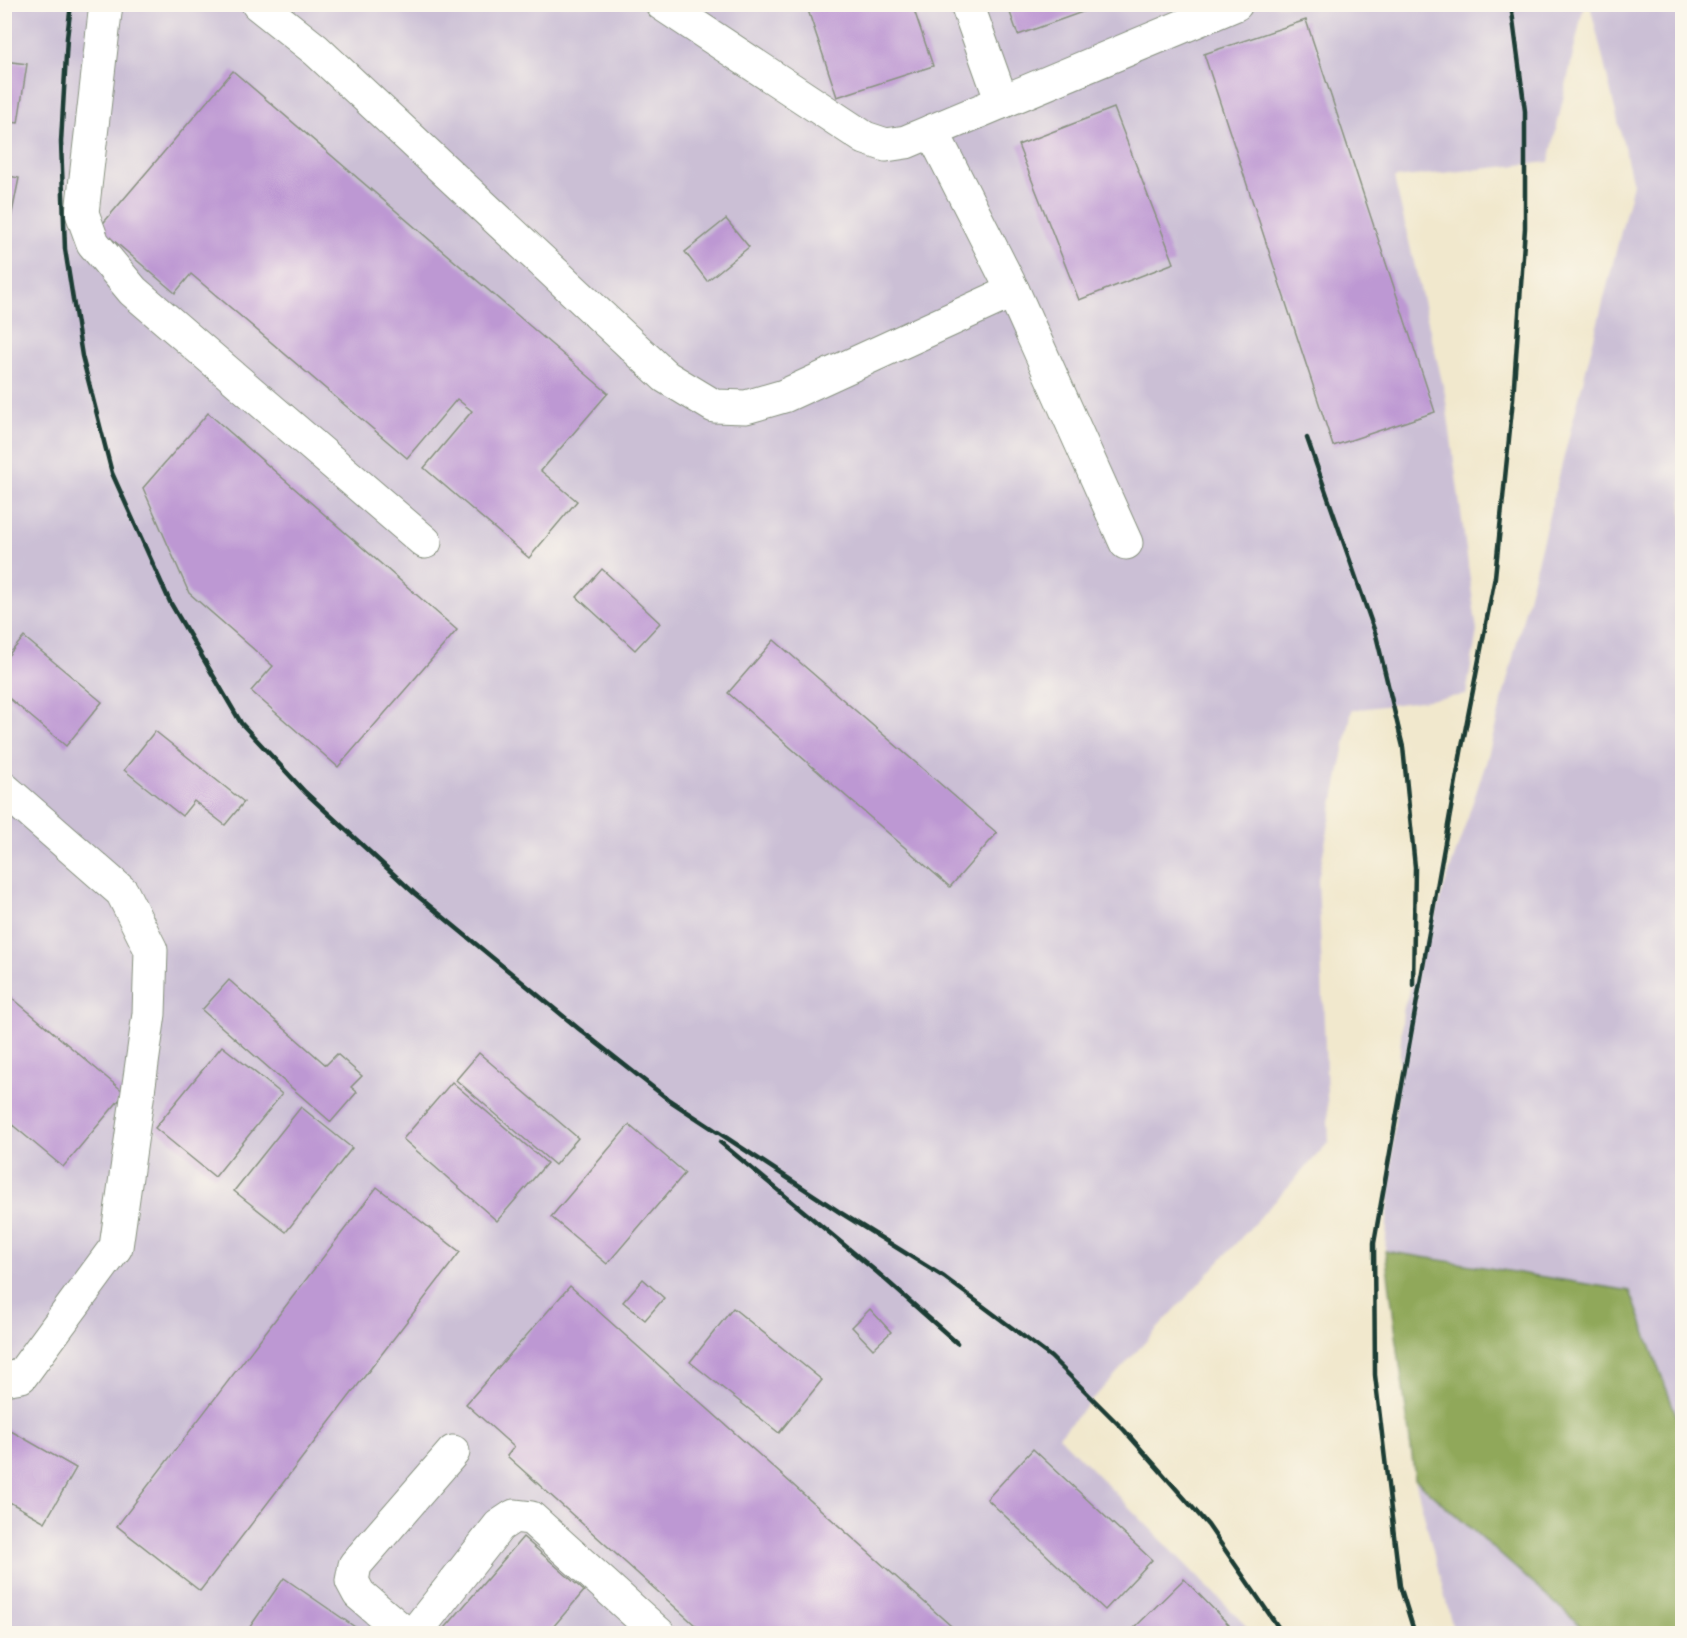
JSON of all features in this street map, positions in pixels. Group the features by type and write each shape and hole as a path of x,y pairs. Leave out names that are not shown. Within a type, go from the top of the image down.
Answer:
{"lane":[{"path":"106,4 82,213 93,243 133,291 424,542"},
{"path":"662,4 865,138 886,145 906,142 1236,4"},
{"path":"967,4 1002,102"},
{"path":"261,5 316,50 666,377 714,406 746,407 784,396 1013,291"},
{"path":"932,131 1013,291 1126,543"},
{"path":"4,789 122,892 152,950 149,1014 116,1247 21,1376 4,1379"},
{"path":"406,1634 359,1594 352,1581 355,1565 453,1452"},
{"path":"414,1634 499,1526 514,1516 531,1518 659,1634"}],"shaded area":[{"path":"4,5 1584,5 1549,162 1394,178 1445,394 1477,631 1466,695 1352,710 1318,879 1329,1142 1059,1436 1253,1633 5,1633"},
{"path":"1590,5 1682,5 1682,1431 1630,1291 1385,1251 1403,1010 1487,760 1633,184"},
{"path":"1415,1479 1589,1633 1454,1633"}],"green space":[{"path":"1385,1251 1630,1291 1682,1431 1682,1633 1589,1633 1415,1479"}],"building":[{"path":"806,4 912,4 933,66 837,97"},
{"path":"1007,4 1102,4 1102,5 1018,35"},
{"path":"1306,20 1435,412 1333,446 1204,54"},
{"path":"4,61 27,64 18,123 4,121"},
{"path":"233,71 608,393 541,471 577,501 529,558 424,468 472,411 457,399 407,458 191,274 175,293 99,228"},
{"path":"1114,108 1174,263 1079,300 1018,145"},
{"path":"4,175 19,178 7,238 4,238"},
{"path":"726,219 749,247 707,281 685,252"},
{"path":"208,413 457,630 338,767 251,691 273,666 189,593 143,488"},
{"path":"602,569 660,623 635,650 577,597"},
{"path":"24,637 102,702 66,746 4,694 4,660"},
{"path":"774,640 997,833 950,887 728,693"},
{"path":"155,731 244,802 225,825 194,801 182,816 124,770"},
{"path":"229,980 326,1065 337,1054 362,1076 351,1087 357,1092 331,1122 202,1010"},
{"path":"4,991 125,1093 63,1167 4,1118"},
{"path":"222,1046 282,1094 215,1177 155,1128"},
{"path":"479,1053 578,1138 555,1165 456,1080"},
{"path":"452,1082 547,1163 497,1221 403,1139"},
{"path":"301,1107 352,1148 286,1232 234,1191"},
{"path":"629,1125 685,1173 607,1264 551,1217"},
{"path":"377,1187 460,1252 200,1591 117,1526"},
{"path":"643,1279 664,1298 645,1320 623,1302"},
{"path":"570,1286 960,1634 705,1634 507,1456 514,1447 466,1404"},
{"path":"733,1308 822,1380 779,1433 690,1362"},
{"path":"870,1309 891,1332 873,1349 852,1327"},
{"path":"4,1427 76,1468 45,1522 4,1499"},
{"path":"1033,1449 1152,1560 1105,1610 987,1499"},
{"path":"523,1537 584,1591 547,1634 440,1634"},
{"path":"284,1578 365,1634 245,1634"},
{"path":"1184,1579 1229,1625 1220,1634 1128,1634"}],"railway":[{"path":"71,4 61,142 65,249 82,356 112,473 170,602 241,723 305,792 414,893 669,1100 841,1213 944,1277 1051,1357 1124,1430 1208,1525 1283,1634"},
{"path":"1415,1634 1400,1586 1375,1375 1374,1243 1461,752 1495,577 1513,399 1525,228 1525,111 1511,4"},
{"path":"1307,438 1376,635 1403,747 1415,867 1413,985"},
{"path":"720,1142 878,1273 957,1343"}]}
